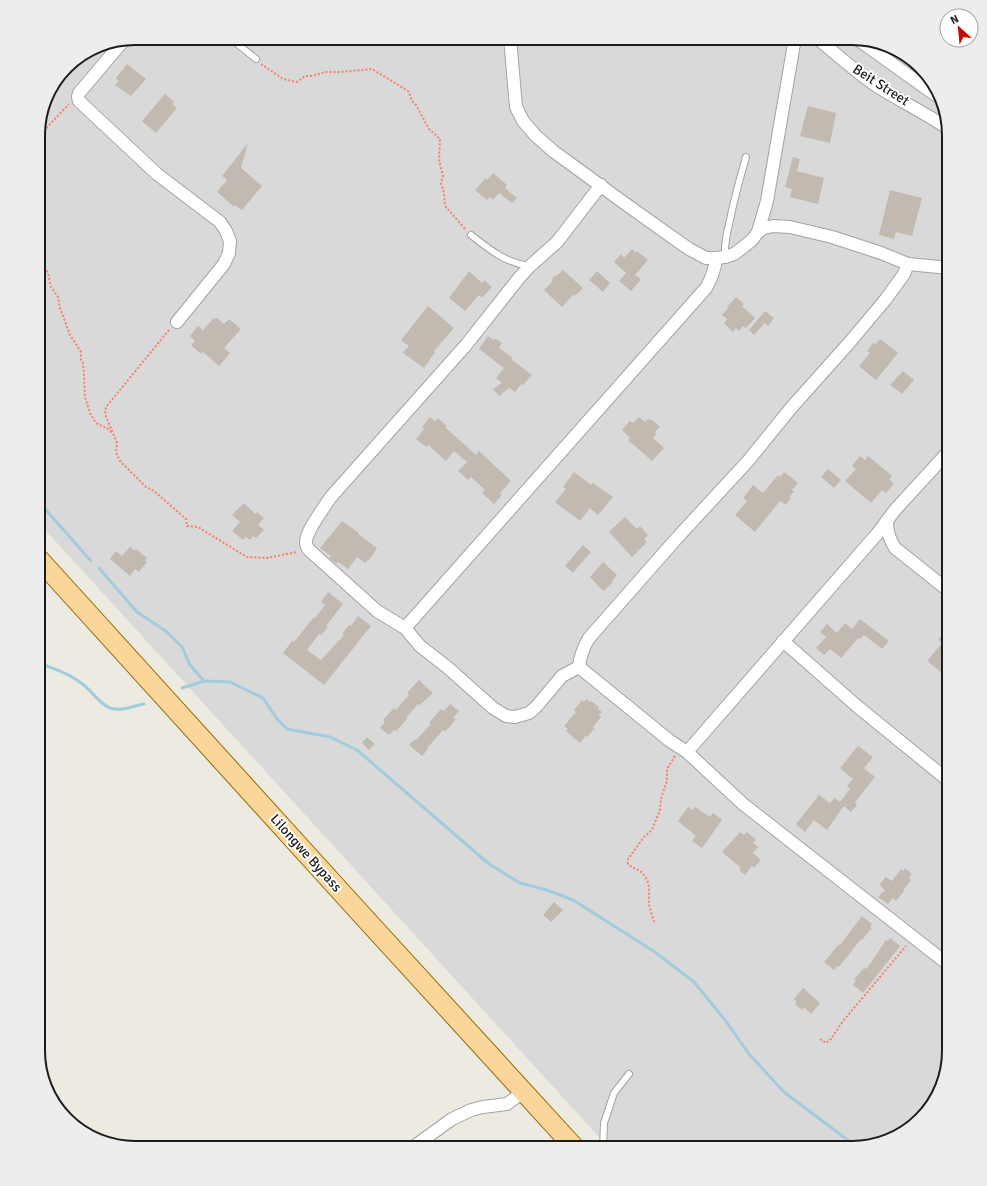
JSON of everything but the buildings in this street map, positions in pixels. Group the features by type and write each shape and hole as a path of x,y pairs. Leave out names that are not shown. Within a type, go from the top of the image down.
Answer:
{"main road":[{"name":"Lilongwe Bypass","path":"45,566 569,1141"}],"street":[{"path":"511,45 516,107 523,121 535,135 553,151 601,185 626,205 689,249 706,258 720,258 734,254 752,240 758,232 764,228 774,226 790,227 832,237 881,253 908,264 942,267"},
{"path":"758,232 770,188 794,45"},
{"name":"Beit Street","path":"825,45 876,85 941,124"},
{"path":"118,47 79,93 78,97 81,105 157,174 220,222 230,241 229,253 224,264 176,322"},
{"path":"868,47 931,92"},
{"path":"579,667 562,676 530,713 514,717 506,716 493,708 447,667 420,646 405,628 377,611 308,549 306,542 309,532 330,498 466,345 530,266 557,242 601,185"},
{"path":"405,628 706,288 712,279 720,258"},
{"path":"579,667 580,658 589,638 677,538 748,461 791,408 849,343 886,299 904,274 908,264"},
{"path":"687,752 887,522 895,510 942,459"},
{"path":"887,522 887,531 895,548 942,585"},
{"path":"783,641 858,707 942,775"},
{"path":"579,667 670,741 687,752 743,804 942,960"},
{"path":"422,1141 452,1119 477,1108 507,1104 524,1091"}],"lane":[{"path":"239,45 256,59"},
{"path":"720,258 746,157"},
{"path":"472,235 497,255 519,264 530,266"},
{"path":"603,1141 604,1123 614,1093 629,1074"}],"path":[{"path":"256,59 283,79 297,82 305,76 326,72 372,69 409,92 412,101 416,105 429,129 440,139 439,160 443,176 440,183 444,193 445,206 472,235"},
{"path":"45,129 79,93"},
{"path":"45,268 48,273 51,287 58,297 60,308 70,335 81,352 85,397 90,413 96,423 108,429 113,434"},
{"path":"176,322 106,407 105,414 117,443 116,452 120,462 146,487 154,491 186,519 187,526 198,527 247,557 267,558 296,553 308,549"},
{"path":"654,922 649,904 650,890 648,882 639,870 632,868 628,864 628,859 644,837 652,830 660,810 661,798 667,781 667,769 675,758 675,752 670,741"},
{"path":"820,1039 826,1043 831,1039 843,1021 913,937"}],"shaded area":[{"path":"135,45 858,45 876,48 902,60 920,76 935,100 939,111 942,135 942,1051 939,1075 933,1091 927,1101 911,1119 892,1132 876,1138 852,1141 603,1141 45,530 45,129 48,111 54,95 60,85 76,67 100,52 111,48"}],"waterway":[{"path":"45,509 91,561"},
{"path":"99,568 137,612 167,632 182,647 190,665 204,681"},
{"path":"45,666 74,678 85,686 103,704 110,708 123,709 144,704"},
{"path":"182,688 204,681 230,682 263,698 277,719 287,729 330,737 357,750 489,864 520,883 547,890 573,900 655,952 694,982 725,1020 749,1054 784,1092 849,1141"}]}
